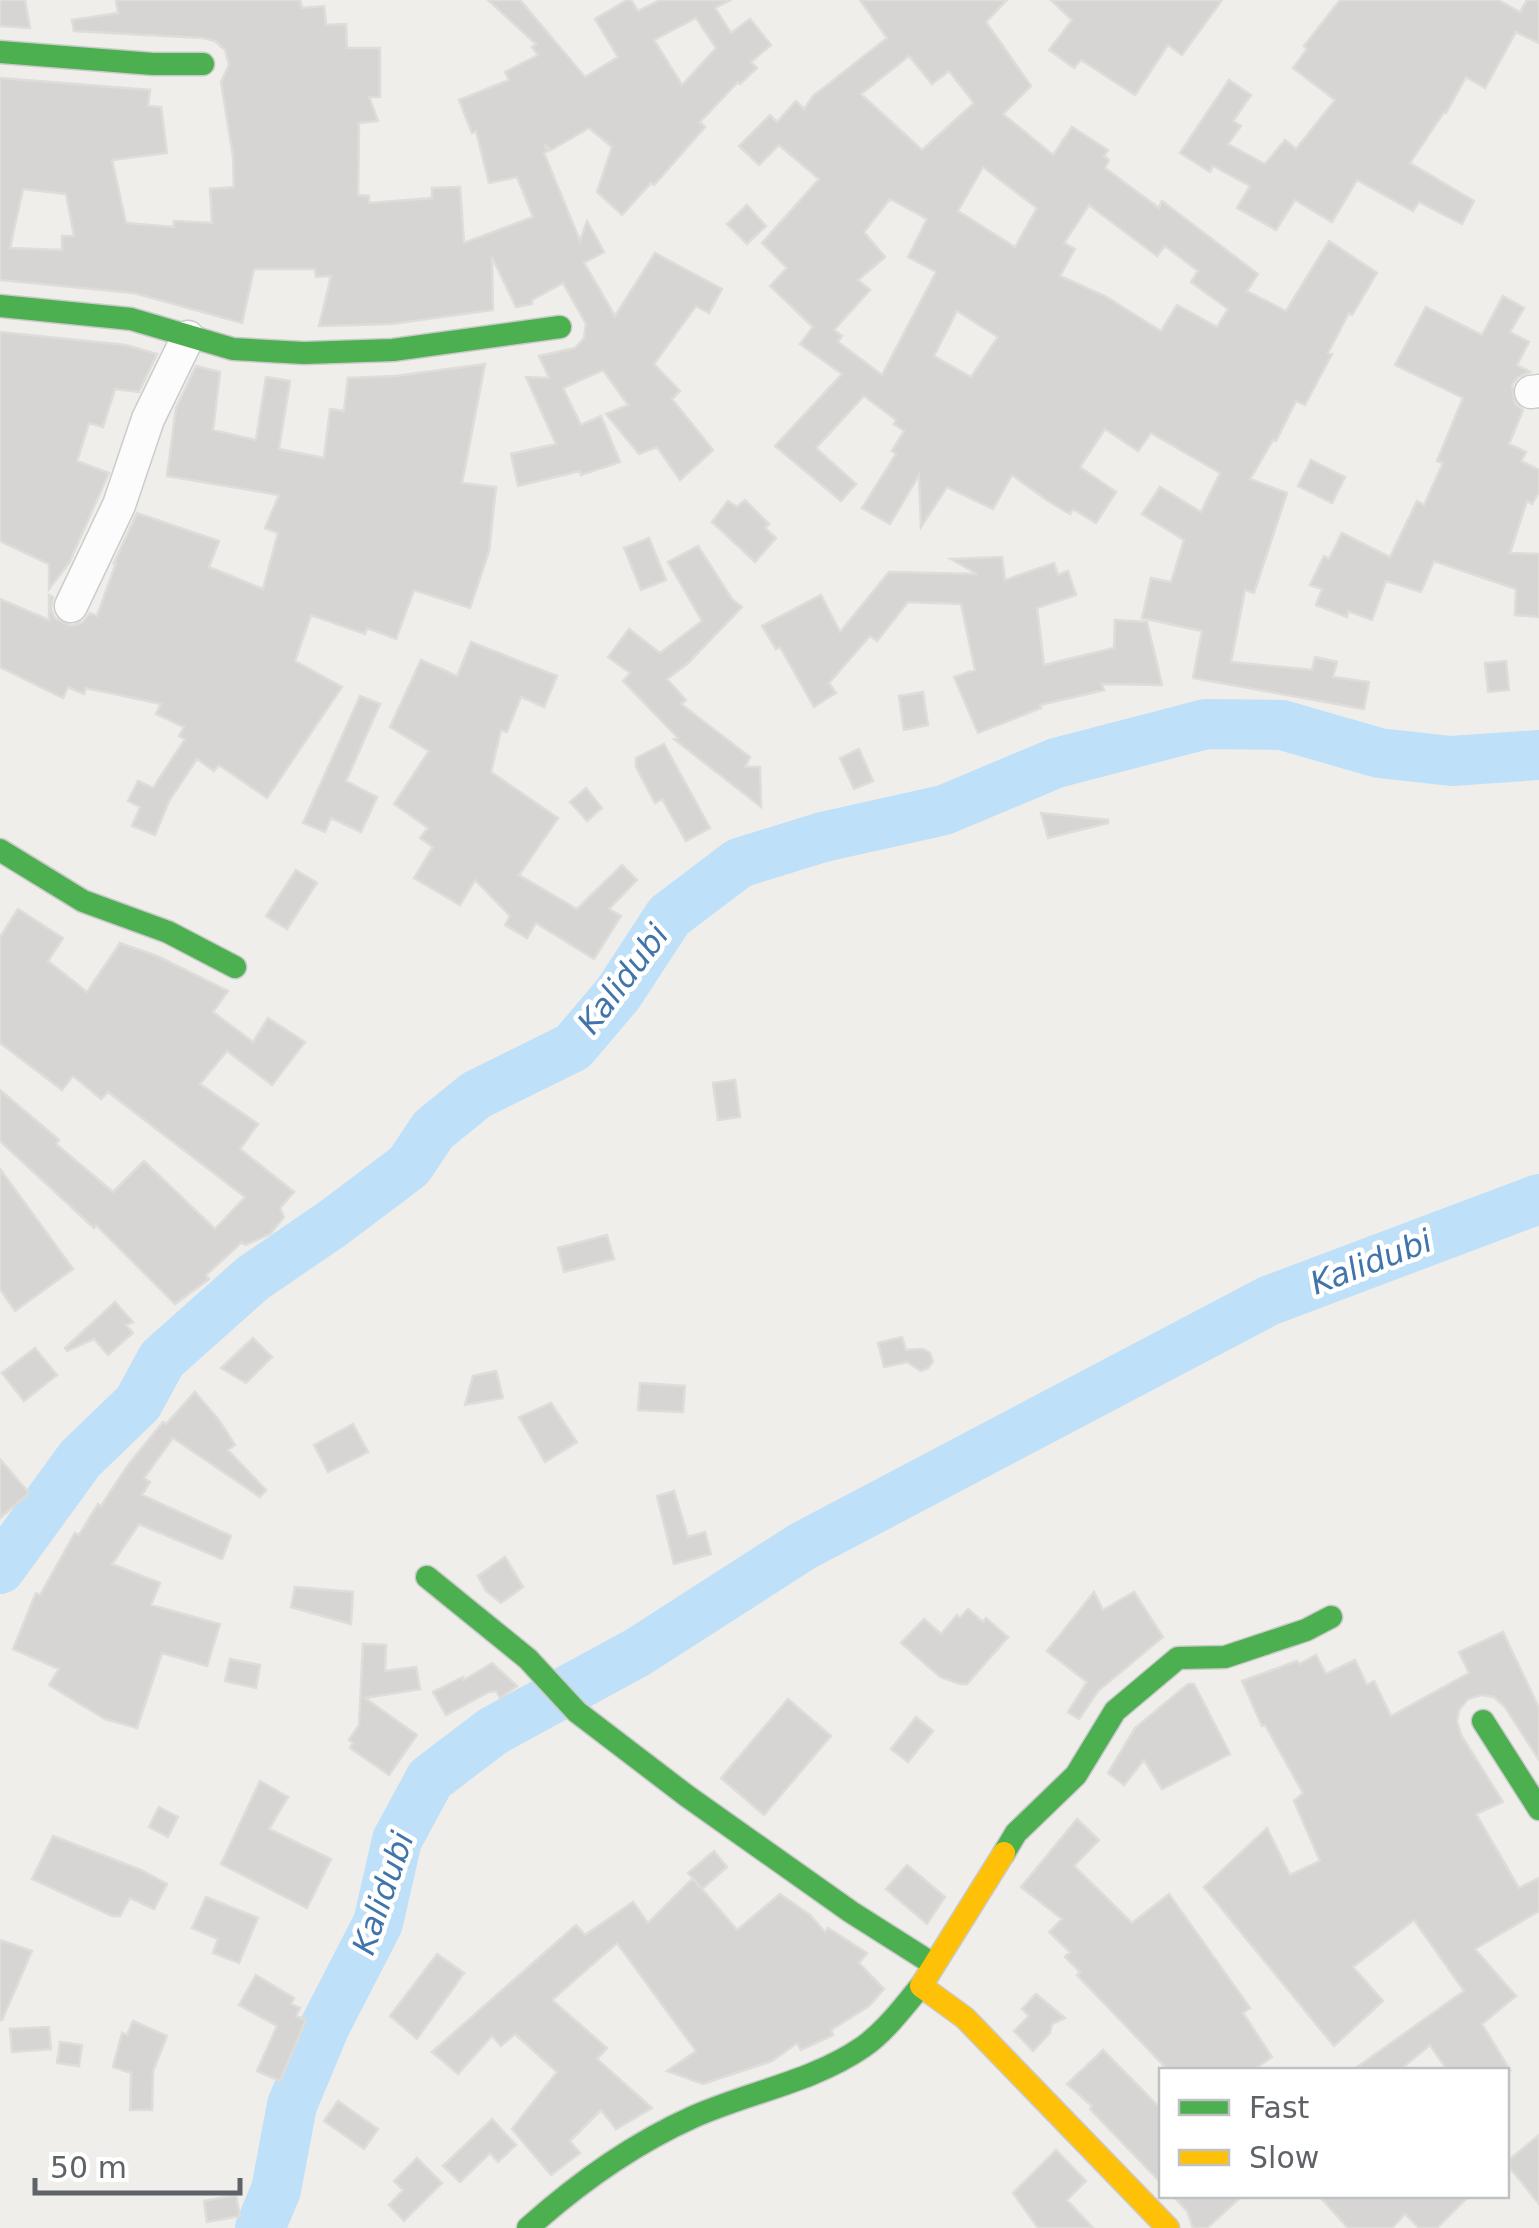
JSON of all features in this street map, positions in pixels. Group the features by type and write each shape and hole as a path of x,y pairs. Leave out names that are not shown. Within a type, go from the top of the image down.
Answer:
{"street":[{"path":"0,52 203,64"},
{"path":"0,306 131,319 233,349 304,353 392,350 560,327"},
{"path":"71,606 119,505 148,419 188,337"},
{"path":"0,850 84,901 168,932 235,967"},
{"path":"428,1577 528,1659 577,1712 687,1796 851,1912 933,1964"},
{"path":"528,2228 560,2198 665,2130 715,2107 772,2090 830,2066 884,2029 921,1986 1016,1833 1076,1775 1115,1710 1178,1658 1225,1657 1306,1630 1331,1617"},
{"path":"1483,1721 1539,1809"},
{"path":"921,1986 965,2018 1168,2228"}],"building":[{"path":"0,0 25,0 30,28 0,26"},
{"path":"116,0 300,0 302,8 324,6 326,25 346,24 347,48 380,48 380,97 369,97 378,121 359,123 358,195 369,196 369,203 432,198 432,188 460,187 464,243 533,217 517,177 489,183 476,131 472,133 459,100 509,80 505,72 538,55 532,47 536,44 488,0 520,0 585,77 618,57 595,19 627,0 638,11 660,0 731,0 715,8 731,33 750,19 771,45 751,62 757,68 700,122 705,127 622,215 597,192 612,147 589,128 551,150 544,144 548,151 544,153 580,241 587,221 604,252 584,263 615,316 655,253 722,289 709,313 696,306 654,364 680,391 672,399 713,450 680,480 657,447 639,454 606,414 628,405 603,370 563,388 581,425 601,416 620,462 581,475 580,471 518,486 511,454 556,444 526,377 549,378 539,356 575,348 584,338 586,324 563,283 532,300 532,304 516,307 492,257 493,310 391,324 319,326 331,276 316,277 315,269 254,269 242,323 134,293 0,280 0,78 150,90 148,106 161,107 167,153 112,160 126,223 174,227 174,221 212,223 210,189 234,187 221,82 229,65 225,50 215,41 203,38 74,31 72,20 118,13","holes":["696,18 716,48 682,85 654,40","23,189 66,194 74,236 62,236 62,250 10,248"]},
{"path":"860,0 1007,0 986,22 1031,86 1003,114 1053,155 1072,127 1108,150 1105,168 1159,208 1162,201 1258,274 1247,291 1286,311 1329,241 1377,273 1352,315 1349,313 1305,405 1296,401 1276,441 1273,440 1250,479 1287,493 1254,593 1245,590 1231,662 1312,670 1315,657 1337,662 1333,677 1369,682 1364,709 1193,678 1202,631 1142,618 1151,578 1171,582 1184,540 1142,514 1160,487 1201,512 1220,473 1151,433 1138,451 1105,429 1080,467 1116,492 1096,523 1073,509 1070,514 1012,475 993,509 947,487 921,527 919,475 890,524 862,508 896,454 892,451 904,431 894,424 896,420 864,396 816,448 856,484 841,501 775,446 842,374 800,344 813,327 770,286 787,268 762,243 819,179 779,145 759,165 739,146 770,115 777,122 796,101 804,109 813,96 887,38","holes":["909,56 932,84 949,71 974,103 922,150 861,94","983,167 1037,208 1015,247 958,211","890,199 927,219 908,257 936,272 882,375 838,342 842,336 834,330 870,290 858,280 885,257 864,232","1089,205 1157,256 1165,246 1198,271 1191,282 1228,309 1217,327 1177,305 1161,331 1105,296 1060,276 1075,249 1064,243","957,311 998,337 971,377 934,356"]},
{"path":"1051,0 1222,0 1182,55 1168,45 1135,95 1081,60 1074,68 1049,50 1072,20"},
{"path":"1340,0 1498,0 1520,12 1527,0 1539,0 1539,43 1516,32 1485,88 1466,77 1410,163 1474,201 1462,224 1419,202 1413,211 1357,180 1332,222 1295,200 1276,230 1237,208 1250,186 1213,166 1210,172 1180,153 1229,80 1251,95 1233,121 1241,126 1228,144 1265,164 1285,140 1296,149 1335,100 1293,68 1307,49 1304,46"},
{"path":"747,205 766,226 747,244 727,224"},
{"path":"1503,296 1524,308 1510,332 1529,342 1517,365 1530,372 1512,385 1515,403 1523,410 1509,444 1526,452 1521,461 1539,470 1539,492 1532,504 1527,501 1510,553 1539,554 1539,617 1515,615 1516,589 1434,561 1421,592 1386,581 1372,620 1348,611 1347,617 1316,605 1322,589 1310,585 1324,556 1329,559 1342,533 1390,557 1417,501 1424,505 1443,463 1437,461 1463,398 1395,365 1426,307 1482,335"},
{"path":"0,332 126,345 157,354 139,392 115,389 103,427 89,423 77,461 109,473 69,563 49,589 49,564 0,541"},
{"path":"485,364 462,483 496,487 489,551 470,608 414,590 396,639 367,628 365,634 311,615 295,661 342,687 267,798 219,765 214,771 197,759 169,801 155,835 132,826 140,807 128,801 138,781 153,788 185,739 179,736 184,727 156,714 161,704 86,688 84,694 68,687 63,698 0,667 0,599 49,620 49,595 53,597 51,609 55,618 72,626 83,622 90,613 97,616 114,563 137,513 219,541 209,567 263,589 278,533 265,528 279,495 167,476 176,408 196,366 220,372 213,430 256,440 266,377 290,381 279,449 324,458 330,409 344,411 348,378"},
{"path":"1311,460 1345,477 1332,503 1298,486"},
{"path":"745,500 769,524 765,528 776,538 755,562 712,522 728,501 737,507"},
{"path":"649,538 666,580 641,590 624,548"},
{"path":"698,546 732,599 742,607 687,664 667,679 686,700 681,704 750,757 745,767 760,767 761,807 674,739 678,738 623,681 630,673 608,657 629,629 660,653 702,621 668,562"},
{"path":"1002,557 1005,580 1054,563 1058,575 1068,571 1076,595 1037,608 1044,665 1114,648 1115,620 1147,622 1162,685 1102,684 1104,690 1040,705 1041,708 978,733 954,677 975,670 961,604 908,602 877,641 870,636 829,683 836,693 814,707 780,647 776,649 762,626 821,595 840,632 889,572 977,574 951,559"},
{"path":"471,642 557,676 544,707 521,697 507,732 501,730 491,772 558,818 519,875 577,909 622,865 637,880 609,909 621,916 594,959 536,923 527,938 505,925 510,916 475,880 460,905 414,878 433,847 420,838 428,828 394,804 429,751 390,727 421,660 457,676"},
{"path":"1506,661 1509,690 1488,692 1485,663"},
{"path":"923,692 928,725 904,730 899,696"},
{"path":"360,696 380,704 346,781 377,797 361,832 331,818 325,832 303,823"},
{"path":"664,744 710,828 686,841 662,799 655,803 636,767 636,758"},
{"path":"859,749 873,781 854,789 840,758"},
{"path":"586,788 602,808 587,821 570,802"},
{"path":"1041,813 1108,820 1108,823 1048,838"},
{"path":"296,870 317,883 287,929 266,916"},
{"path":"18,909 63,938 48,961 87,992 120,943 157,956 228,991 213,1012 253,1042 268,1018 305,1042 272,1085 227,1051 200,1084 258,1124 240,1149 294,1192 280,1208 284,1217 270,1234 245,1245 242,1242 206,1275 209,1279 175,1304 96,1225 94,1228 0,1141 0,1090 113,1192 144,1161 215,1229 245,1197 108,1092 101,1099 73,1076 62,1090 0,1043 0,937"},
{"path":"735,1080 740,1117 718,1120 713,1083"},
{"path":"0,1169 73,1269 15,1311 0,1289"},
{"path":"607,1235 614,1259 564,1272 558,1248"},
{"path":"115,1302 133,1322 126,1325 133,1333 108,1355 94,1339 67,1351 65,1348"},
{"path":"902,1337 906,1350 923,1349 930,1353 933,1362 928,1368 921,1371 907,1362 884,1367 878,1343"},
{"path":"253,1338 272,1357 246,1383 221,1368"},
{"path":"35,1348 57,1375 24,1401 2,1373"},
{"path":"496,1371 503,1398 465,1405 473,1376"},
{"path":"640,1383 685,1386 683,1412 638,1410"},
{"path":"195,1392 235,1445 228,1450 266,1490 260,1497 173,1438 144,1478 150,1482 142,1495 231,1536 222,1559 139,1524 112,1564 160,1583 151,1605 220,1624 207,1666 162,1653 137,1728 105,1719 49,1685 59,1669 13,1649 36,1593 40,1595 75,1533 79,1535 98,1504 101,1506 163,1422 166,1424"},
{"path":"551,1403 577,1442 545,1462 519,1417"},
{"path":"353,1424 368,1452 328,1472 314,1445"},
{"path":"0,1459 29,1493 0,1518"},
{"path":"674,1491 688,1537 705,1532 711,1554 674,1564 657,1496"},
{"path":"505,1557 523,1587 501,1603 486,1591 478,1576"},
{"path":"295,1587 353,1592 351,1624 291,1607"},
{"path":"1094,1592 1103,1610 1134,1592 1163,1637 1098,1691 1079,1719 1068,1712 1087,1682 1047,1651"},
{"path":"968,1609 1008,1637 967,1684 960,1684 940,1677 901,1643 924,1619 941,1634 957,1615 960,1618"},
{"path":"1503,1632 1539,1708 1539,1760 1505,1707 1494,1697 1468,1699 1459,1710 1457,1721 1461,1735 1503,1802 1476,1814 1519,1888 1539,1878 1539,1911 1475,1949 1516,1996 1482,2024 1509,2068 1446,2068 1430,2045 1402,2068 1356,2068 1464,1991 1414,1920 1353,1967 1383,2001 1334,2046 1204,1887 1267,1828 1290,1875 1320,1861 1294,1801 1303,1793 1265,1725 1262,1726 1242,1681 1316,1655 1326,1674 1355,1660 1367,1685 1374,1681 1391,1716 1469,1673 1459,1652"},
{"path":"363,1644 386,1645 385,1671 416,1667 420,1689 365,1698 417,1735 389,1775 350,1748 353,1743 349,1740 359,1725"},
{"path":"230,1659 260,1665 256,1688 225,1681"},
{"path":"492,1663 517,1686 500,1698 496,1691 489,1692 446,1715 433,1692"},
{"path":"1188,1684 1194,1684 1230,1754 1162,1789 1144,1760 1124,1785 1108,1773 1135,1728"},
{"path":"788,1699 831,1736 764,1815 721,1778"},
{"path":"916,1717 933,1731 908,1762 891,1749"},
{"path":"260,1781 288,1797 269,1829 331,1859 307,1908 221,1864"},
{"path":"159,1807 178,1817 168,1837 149,1827"},
{"path":"1077,1819 1099,1840 1074,1866 1132,1923 1169,1894 1250,2008 1243,2013 1272,2057 1256,2068 1166,2068 1077,1975 1080,1972 1065,1957 1070,1952 1049,1932 1062,1919 1021,1887"},
{"path":"53,1836 167,1884 154,1909 130,1898 120,1916 112,1916 32,1879"},
{"path":"714,1851 727,1867 702,1889 737,1930 780,1894 810,1915 825,1932 828,1928 867,1953 859,1963 884,1989 869,2006 831,2030 833,2035 801,2050 797,2043 772,2061 703,2084 667,2071 696,2051 617,1943 552,2000 607,2048 597,2059 652,2108 616,2129 601,2110 570,2141 580,2153 551,2175 512,2129 557,2072 515,2034 501,2046 492,2036 458,2074 432,2052 576,1925 585,1935 633,1902 648,1923 693,1878 688,1873"},
{"path":"907,1865 945,1897 927,1924 886,1889"},
{"path":"206,1897 258,1918 239,1963 213,1953 218,1939 192,1928"},
{"path":"0,1940 32,1951 2,2020 0,2020"},
{"path":"437,1954 464,1973 417,2039 390,2016"},
{"path":"256,1975 294,1998 291,2004 300,2008 296,2016 306,2020 280,2081 257,2071 277,2026 239,2005"},
{"path":"1036,1994 1065,2018 1052,2024 1050,2033 1033,2051 1014,2031 1029,2016 1022,2009"},
{"path":"133,2021 167,2036 153,2071 152,2110 130,2110 131,2073 113,2067 122,2033 127,2035"},
{"path":"49,2027 51,2049 12,2052 10,2029"},
{"path":"60,2042 82,2045 79,2066 57,2063"},
{"path":"1103,2050 1159,2107 1159,2181 1090,2109 1092,2106 1067,2084"},
{"path":"338,2101 378,2129 364,2149 324,2121"},
{"path":"492,2119 516,2145 498,2162 490,2153 460,2182 443,2166"},
{"path":"1539,2135 1539,2204 1510,2168 1510,2159"},
{"path":"1056,2150 1086,2181 1067,2200 1093,2228 1038,2228 1013,2193"},
{"path":"417,2158 442,2183 404,2221 389,2205 403,2190 394,2181"},
{"path":"236,2195 240,2216 207,2222 204,2201"},
{"path":"1175,2198 1240,2198 1207,2228 1193,2228 1187,2211"},
{"path":"1321,2198 1467,2198 1437,2228 1419,2228 1405,2214 1392,2228 1348,2228"}],"waterway":[{"name":"Kalidubi","path":"0,1569 80,1459 138,1403 162,1359 253,1278 409,1166 433,1130 476,1095 573,1047 618,994 669,916 739,863 823,837 944,810 1056,763 1206,724 1282,725 1379,753 1451,761 1539,755"},
{"name":"Kalidubi","path":"260,2228 276,2190 292,2105 325,2026 378,1923 397,1840 430,1779 493,1731 638,1652 803,1546 1268,1301 1539,1199"}],"traffic: fast":[{"path":"0,52 203,64"},
{"path":"0,306 131,319 233,349 304,353 393,350 560,327"},
{"path":"0,850 83,901 168,932 235,967"},
{"path":"427,1577 528,1659 577,1712 687,1796 851,1912 933,1964"},
{"path":"1004,1853 1016,1833 1076,1775 1115,1711 1178,1658 1225,1657 1306,1630 1331,1617"},
{"path":"1483,1721 1539,1809"},
{"path":"528,2228 586,2181 649,2140 714,2108 823,2069 863,2047 921,1986"}],"traffic: slow":[{"path":"1004,1853 921,1986 965,2018 1168,2228"}]}
